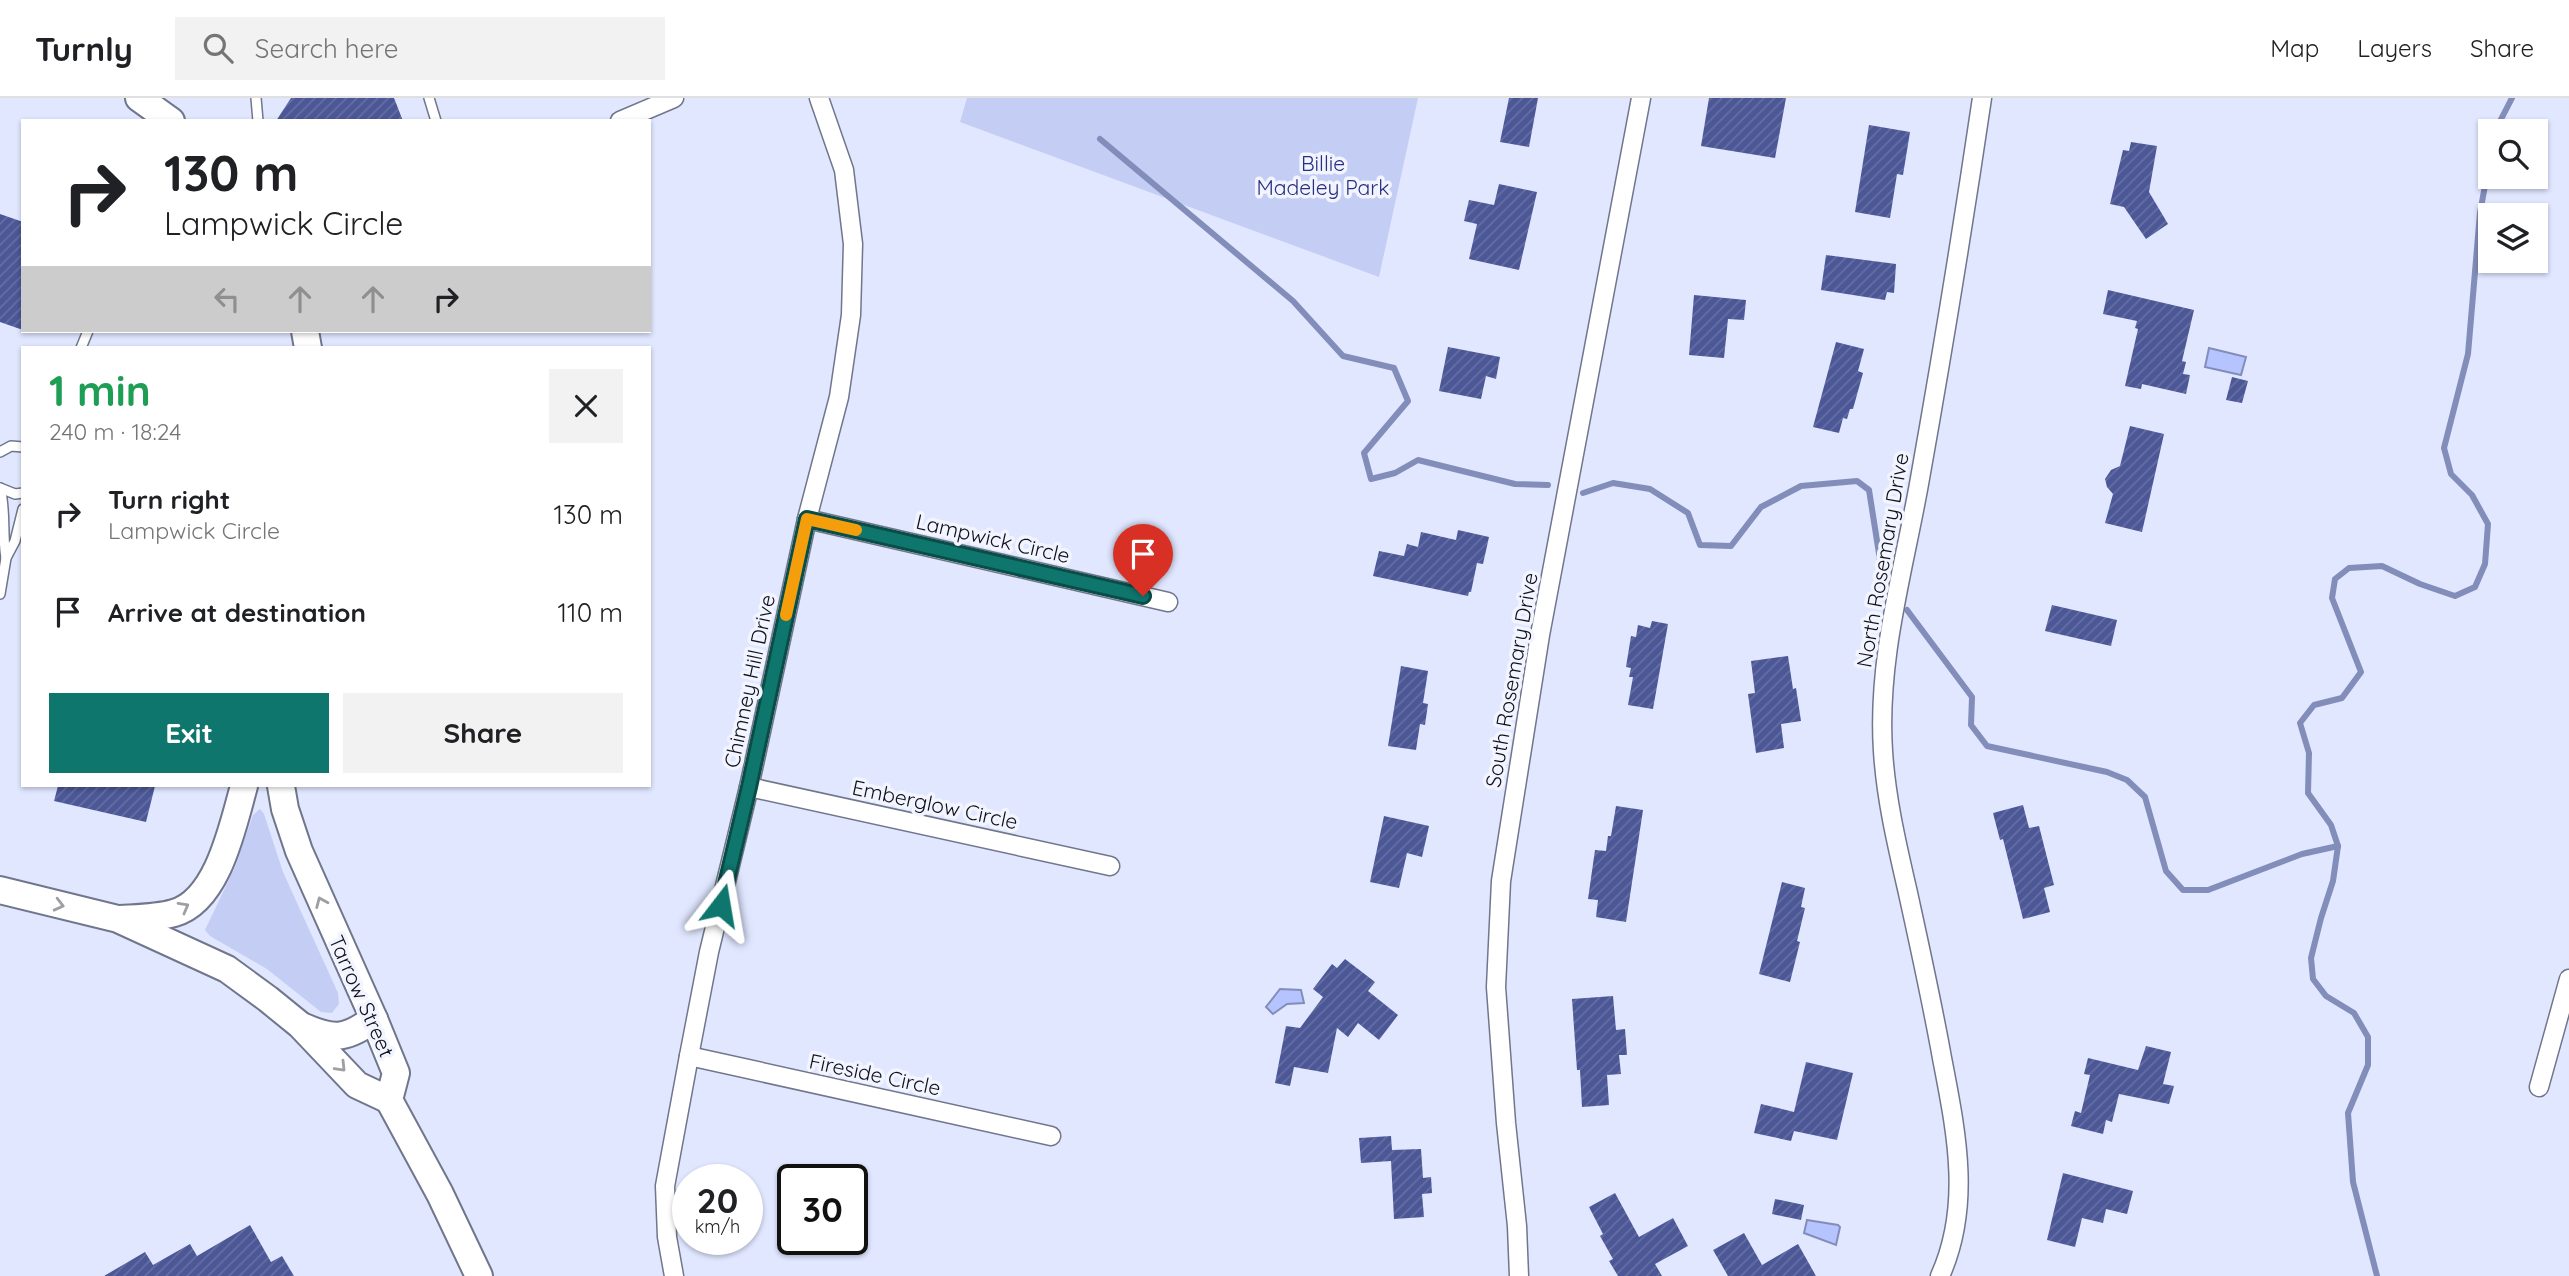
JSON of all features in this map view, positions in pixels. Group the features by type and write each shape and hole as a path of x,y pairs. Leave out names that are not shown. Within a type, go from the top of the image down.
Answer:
{"main road":[{"path":"139,98 164,115"},
{"path":"118,919 176,913 200,898 214,875 230,835 244,787"},
{"name":"Tarrow Street","path":"281,787 299,851 396,1073 389,1100"},
{"path":"0,890 118,919 227,969 268,999 300,1025 357,1085 389,1100 440,1194 479,1276"},
{"path":"300,1025 321,1034 339,1037 357,1031 374,1019"}],"street":[{"path":"625,119 674,98"},
{"name":"Chimney Hill Drive","path":"674,1276 667,1237 666,1186 689,1056 709,952 749,787 807,519 839,397 851,314 853,244 844,170 819,98"},
{"name":"South Rosemary Drive","path":"1518,1276 1517,1226 1496,987 1501,881 1540,635 1641,98"},
{"name":"North Rosemary Drive","path":"1940,1276 1952,1244 1959,1196 1956,1133 1887,800 1881,718 1893,606 1909,541 1946,340 1982,98"},
{"name":"Lampwick Circle","path":"807,519 1168,602"},
{"name":"Emberglow Circle","path":"749,787 1110,866"},
{"path":"2539,1087 2569,979"},
{"name":"Fireside Circle","path":"689,1056 1051,1136"}],"lane":[{"path":"256,98 258,119"},
{"path":"429,98 435,119"},
{"path":"1,450 21,445"},
{"path":"0,488 15,494 21,493"},
{"path":"0,488 3,499 2,536 6,558"},
{"path":"0,594 6,558 15,541 21,517"}],"green space":[{"name":"Billie Madeley Park","path":"967,98 1418,98 1379,277 960,122"},
{"path":"260,809 283,872 338,993 339,1004 332,1013 321,1012 267,969 210,936 205,930 235,867 253,815"}],"shaded area":[{"path":"2209,348 2246,357 2241,375 2205,367"},
{"path":"1280,989 1301,990 1304,1003 1287,1004 1273,1014 1266,1007"},
{"path":"1807,1220 1838,1225 1840,1227 1836,1245 1804,1233"}],"building":[{"path":"291,98 394,98 402,119 277,119"},
{"path":"1509,98 1538,98 1529,147 1500,142"},
{"path":"1709,98 1786,98 1775,158 1701,146"},
{"path":"1869,125 1910,132 1903,175 1897,174 1890,218 1855,212"},
{"path":"2131,142 2157,146 2149,192 2168,224 2146,239 2124,207 2110,204 2123,150 2129,151"},
{"path":"1499,184 1537,192 1519,270 1469,259 1477,224 1464,221 1469,200 1494,205"},
{"path":"0,214 21,221 21,329 0,322"},
{"path":"1826,255 1896,264 1894,293 1887,292 1885,300 1821,290"},
{"path":"2108,290 2194,310 2182,361 2186,362 2183,374 2190,375 2186,394 2142,384 2141,389 2125,386 2138,329 2135,328 2137,321 2103,314"},
{"path":"1694,295 1746,300 1744,320 1728,319 1724,358 1689,355"},
{"path":"1836,342 1864,349 1858,371 1863,373 1853,409 1850,409 1847,419 1843,418 1839,433 1813,427"},
{"path":"1448,347 1500,357 1496,379 1486,376 1481,399 1439,391"},
{"path":"2232,377 2248,381 2242,403 2226,400"},
{"path":"2130,426 2164,434 2142,532 2105,523 2113,494 2105,479 2111,470 2120,466"},
{"path":"1458,530 1489,537 1483,564 1477,563 1468,596 1373,576 1379,551 1404,556 1407,544 1418,547 1421,532 1456,540"},
{"path":"2052,605 2117,620 2111,646 2045,631"},
{"path":"1652,621 1668,624 1653,709 1628,705 1633,677 1629,677 1631,668 1626,667 1631,636 1636,637 1638,625 1650,628"},
{"path":"1788,656 1801,721 1781,724 1784,748 1756,753 1748,694 1755,693 1751,661"},
{"path":"1401,666 1428,671 1423,703 1428,704 1425,725 1420,724 1416,750 1388,746"},
{"path":"58,787 155,787 146,822 54,801"},
{"path":"2023,805 2029,828 2039,826 2054,885 2044,888 2050,912 2023,919 2003,839 2000,840 1993,813"},
{"path":"1616,806 1643,810 1626,922 1596,917 1598,900 1588,899 1595,850 1606,851"},
{"path":"1384,816 1429,826 1422,857 1407,853 1399,888 1370,882"},
{"path":"1782,882 1805,888 1801,907 1805,908 1797,941 1800,942 1790,982 1759,974"},
{"path":"1345,959 1375,982 1368,991 1398,1015 1379,1040 1358,1023 1348,1037 1337,1028 1328,1073 1294,1067 1290,1086 1275,1083 1286,1026 1300,1028 1323,997 1313,989 1332,964 1337,968"},
{"path":"1613,996 1616,1030 1625,1029 1627,1055 1619,1055 1621,1074 1607,1075 1609,1105 1582,1107 1572,999"},
{"path":"2146,1046 2171,1052 2163,1084 2174,1086 2169,1104 2119,1094 2112,1122 2106,1120 2103,1134 2071,1126 2075,1111 2081,1113 2090,1075 2084,1074 2088,1058 2138,1070"},
{"path":"1806,1062 1853,1073 1837,1140 1794,1131 1791,1141 1754,1133 1761,1104 1794,1112"},
{"path":"1391,1136 1392,1150 1421,1149 1423,1178 1431,1177 1432,1193 1422,1194 1424,1217 1394,1219 1391,1161 1361,1163 1359,1138"},
{"path":"2063,1173 2133,1191 2127,1214 2106,1209 2103,1223 2082,1218 2075,1247 2047,1240"},
{"path":"1615,1193 1639,1237 1673,1218 1688,1246 1655,1264 1662,1276 1618,1276 1609,1261 1613,1259 1600,1236 1603,1234 1589,1207"},
{"path":"1775,1199 1804,1205 1801,1220 1772,1214"},
{"path":"250,1225 271,1262 282,1256 294,1276 104,1276 145,1252 153,1265 190,1244 197,1256"},
{"path":"1744,1233 1762,1265 1798,1244 1816,1276 1728,1276 1713,1250"}],"waterway":[{"path":"2501,119 2512,98"},
{"path":"1100,139 1293,301 1343,356 1394,368 1408,401 1364,453 1371,479 1395,473 1418,460 1515,484 1548,485"},
{"path":"2377,1276 2353,1182 2348,1113 2368,1065 2368,1037 2354,1013 2326,996 2313,979 2311,958 2333,881 2338,846 2331,825 2308,793 2309,753 2300,723 2314,705 2342,698 2361,672 2332,598 2335,579 2349,568 2382,566 2420,584 2455,596 2475,587 2485,564 2488,524 2472,495 2451,474 2444,448 2468,354 2484,189"},
{"path":"1583,493 1613,483 1650,489 1688,513 1700,545 1731,546 1761,507 1801,486 1857,481 1869,490 1880,560"},
{"path":"1907,610 1972,697 1971,725 1987,746 2107,772 2127,780 2145,797 2166,871 2183,890 2208,890 2302,854 2338,846"}],"slow traffic":[{"path":"786,615 807,519 856,530"}],"route":[{"path":"721,905 807,519 1143,596"}]}
